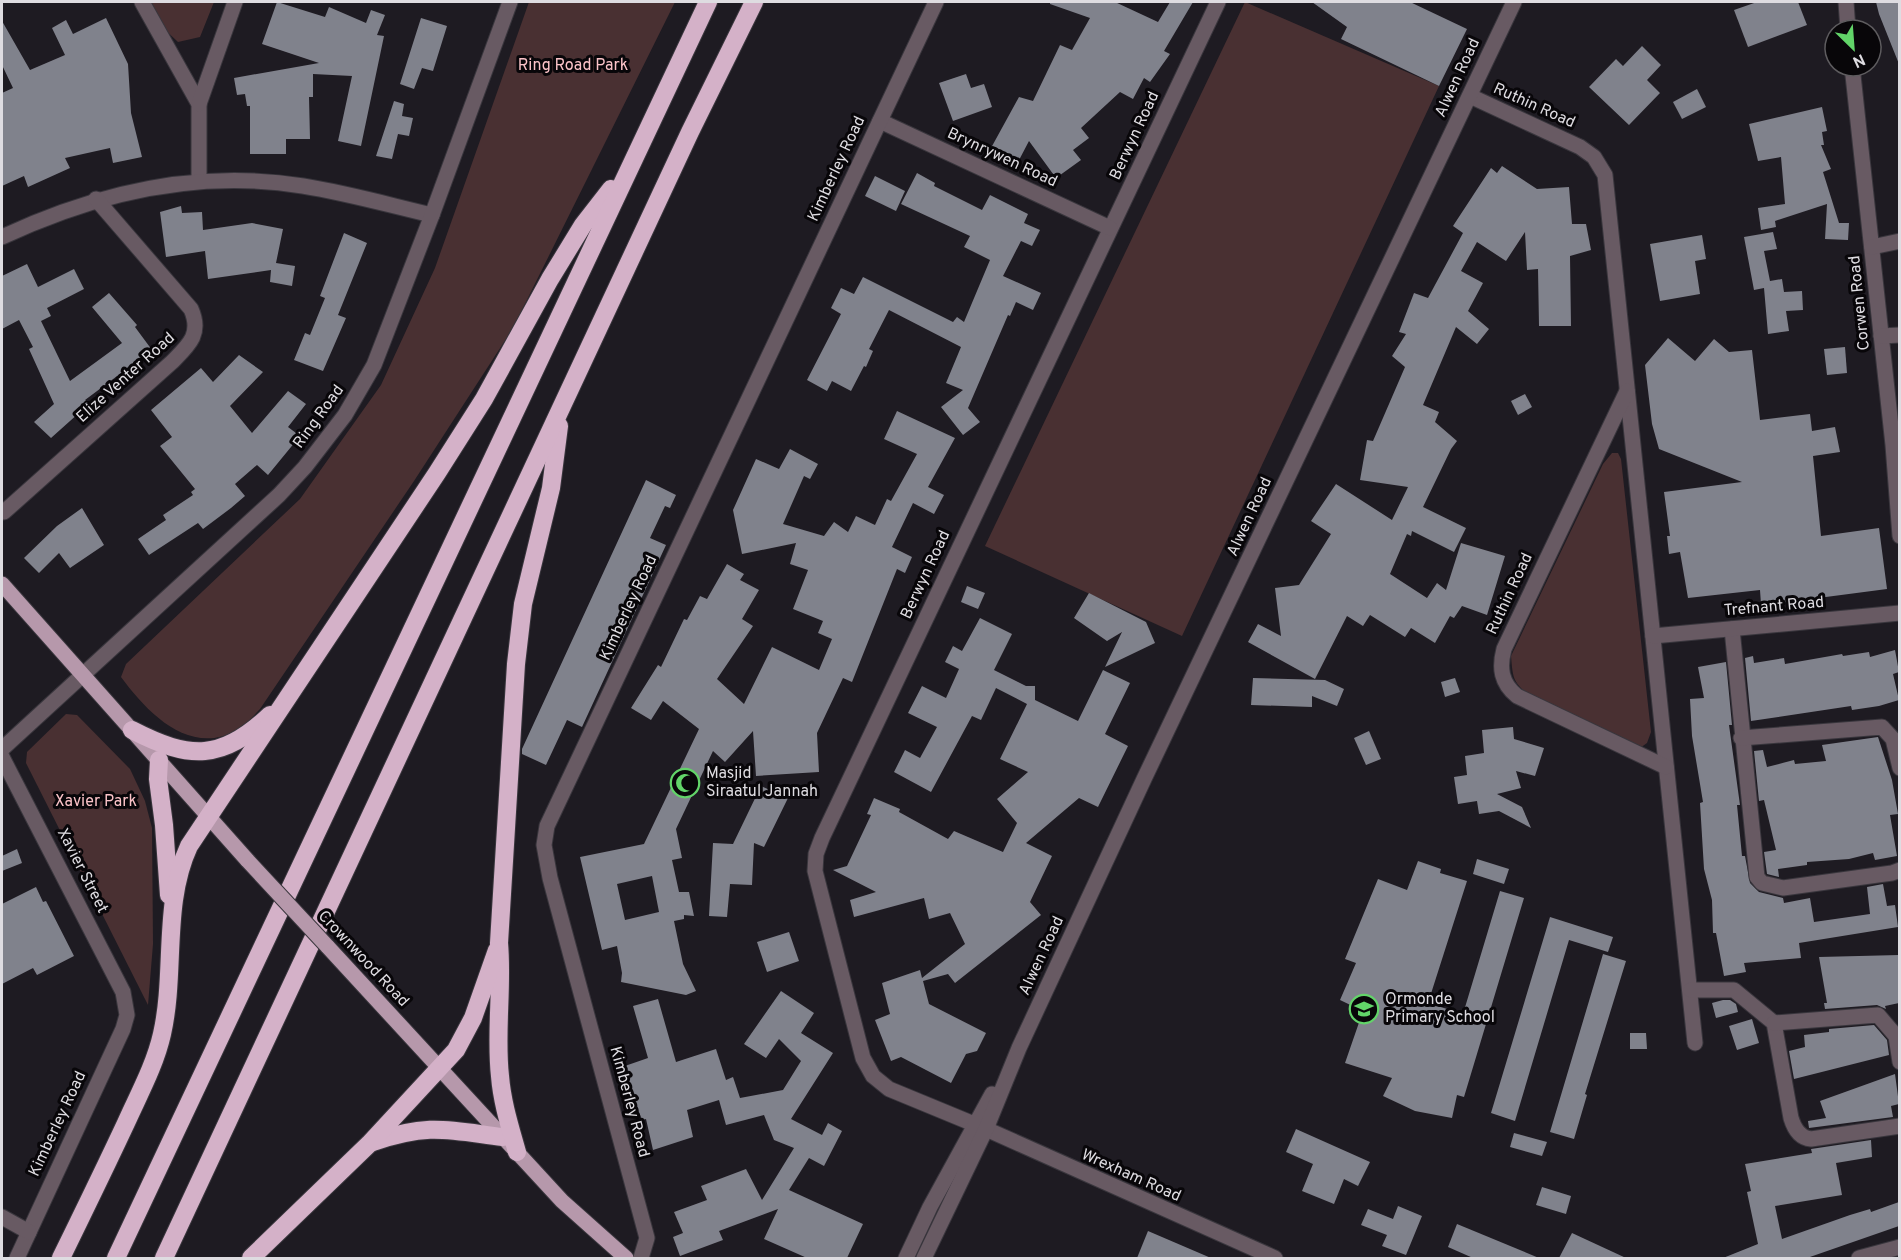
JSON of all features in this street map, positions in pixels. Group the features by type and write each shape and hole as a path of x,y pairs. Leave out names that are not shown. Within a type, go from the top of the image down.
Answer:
{"highway":[{"path":"116,1258 708,2"},
{"path":"164,1258 754,2"},
{"path":"172,912 181,863 208,817 293,692 484,399 550,279 583,225 633,161"},
{"path":"517,1152 499,1074 502,975 499,943 516,664 523,604 551,488 562,407"},
{"path":"132,730 177,751 208,753 246,736 293,692"},
{"path":"61,1258 149,1074 162,1038 171,971 172,912 158,779 159,759"},
{"path":"250,1258 369,1144 440,1070 456,1050 472,1018 499,943"},
{"path":"369,1144 397,1134 432,1128 502,1137"}],"main road":[{"path":"2,584 83,674"},
{"name":"Crownwood Road","path":"83,674 208,817 561,1201 626,1258"}],"street":[{"path":"142,2 199,104"},
{"path":"199,181 199,104 235,2"},
{"name":"Ring Road","path":"2,749 237,536 305,467 345,415 374,365 510,2"},
{"name":"Kimberley Road","path":"641,1258 647,1238 550,878 544,845 547,826 936,2"},
{"name":"Berwyn Road","path":"980,1127 889,1089 878,1081 867,1068 819,895 815,871 816,854 1218,2"},
{"name":"Alwen Road","path":"924,1258 980,1127 1514,2"},
{"path":"1845,2 1847,18"},
{"name":"Corwen Road","path":"1853,78 1899,529"},
{"name":"Ruthin Road","path":"1470,96 1570,141 1594,157 1604,171 1695,1043"},
{"name":"Brynrywen Road","path":"880,121 1110,228"},
{"path":"2,237 96,199 146,187 199,181 301,185 432,215"},
{"name":"Elize Venter Road","path":"4,512 172,362 195,336 196,323 191,309 96,199"},
{"path":"1872,247 1899,241"},
{"path":"1881,336 1899,335"},
{"name":"Ruthin Road","path":"1627,391 1504,649 1501,672 1507,687 1517,696 1666,767"},
{"name":"Trefnant Road","path":"1653,636 1899,613"},
{"path":"1732,629 1755,868 1762,884 1783,888 1892,873 1899,870"},
{"path":"1741,738 1882,728 1893,739 1899,768"},
{"name":"Xavier Street","path":"2,757 109,962 126,1004"},
{"path":"1691,990 1734,990 1774,1023 1791,1118 1800,1135 1808,1139 1899,1126"},
{"name":"Kimberley Road","path":"17,1258 123,1029 126,1004"},
{"path":"1774,1023 1878,1015 1884,1019 1896,1036 1899,1062"},
{"name":"Alwen Road","path":"906,1258 980,1127"},
{"name":"Wrexham Road","path":"980,1127 1275,1258"},
{"path":"2,1218 29,1232"},
{"path":"1859,1258 1881,1255 1899,1247"}],"green space":[{"path":"148,2 214,2 200,37 178,42 161,26"},
{"name":"Ring Road Park","path":"529,2 675,2 513,328 414,481 260,709 236,731 218,737 201,738 185,734 156,716 131,690 121,677 126,664 300,499 381,385 435,268"},
{"path":"1245,2 1439,86 1182,636 985,546"},
{"path":"1612,453 1618,453 1621,459 1651,732 1647,743 1640,748 1530,696 1520,687 1513,675 1511,656 1603,464"},
{"name":"Xavier Park","path":"66,714 77,715 130,769 145,801 152,828 153,944 148,1005 26,763 27,752"}],"building":[{"path":"277,2 325,17 329,7 366,23 371,10 385,15 377,35 384,36 361,146 338,141 352,76 313,74 313,97 309,97 310,139 286,139 286,154 250,154 250,106 247,106 245,94 237,95 234,78 319,63 262,44"},
{"path":"1050,2 1115,2 1158,22 1170,2 1193,2 1164,51 1170,54 1150,82 1144,78 1133,99 1120,92 1081,128 1089,138 1073,150 1081,160 1056,178 1029,141 1018,162 991,148 1019,97 1033,101 1060,45 1072,50 1090,18 1050,4"},
{"path":"1312,2 1410,2 1467,29 1439,86 1341,39 1347,27"},
{"path":"1757,2 1798,2 1807,25 1748,47 1734,10"},
{"path":"1876,2 1899,2 1899,64 1883,24 1883,18 1879,14"},
{"path":"106,18 128,64 131,113 142,157 113,163 110,148 65,158 70,168 28,187 24,176 2,186 2,93 13,88 2,65 2,21 30,70 65,55 52,28 66,20 73,34"},
{"path":"421,18 447,26 433,71 422,68 414,89 400,84"},
{"path":"1642,46 1661,65 1647,80 1660,93 1629,125 1589,87 1616,59 1623,66"},
{"path":"966,74 971,88 984,84 992,107 953,121 939,83"},
{"path":"1697,89 1706,107 1682,119 1673,102"},
{"path":"394,101 404,104 402,116 413,118 409,136 398,134 392,159 376,156"},
{"path":"1822,107 1827,131 1822,132 1824,145 1821,145 1831,169 1823,172 1839,223 1849,223 1848,240 1825,239 1827,204 1775,221 1776,227 1761,230 1758,208 1785,204 1781,157 1758,161 1749,124"},
{"path":"1502,166 1537,189 1569,187 1572,224 1586,224 1591,250 1570,256 1571,326 1539,326 1538,269 1527,270 1525,232 1506,261 1477,242 1461,271 1483,283 1468,311 1489,329 1477,344 1456,327 1423,405 1439,412 1435,422 1457,441 1423,507 1466,528 1454,552 1412,531 1411,536 1407,534 1390,574 1427,598 1437,583 1446,590 1461,543 1505,556 1487,615 1462,606 1454,618 1450,616 1435,643 1411,628 1405,637 1370,615 1363,626 1347,616 1315,679 1248,642 1258,624 1281,636 1275,588 1299,585 1331,534 1311,521 1336,484 1392,520 1408,487 1360,480 1367,440 1373,441 1405,367 1392,356 1406,334 1399,332 1414,293 1428,298 1463,233 1453,226 1491,168 1497,173"},
{"path":"917,173 935,183 934,186 982,210 990,195 1028,214 1024,223 1040,230 1032,246 1021,241 1003,276 1041,293 1033,310 1016,302 1010,316 1008,315 968,408 980,422 963,435 941,407 963,390 946,383 961,347 889,310 869,349 873,351 866,367 864,366 851,391 832,381 827,391 807,380 841,314 831,308 841,288 854,294 863,277 953,322 957,317 964,322 990,260 964,247 970,236 901,204"},
{"path":"875,176 905,191 896,211 865,196"},
{"path":"181,206 182,213 202,212 203,230 252,223 283,229 276,263 295,266 292,286 270,282 271,270 208,279 205,251 166,257 160,212"},
{"path":"1773,232 1777,249 1764,251 1770,281 1782,279 1784,292 1802,291 1803,310 1786,311 1789,331 1768,334 1764,288 1754,290 1744,237"},
{"path":"344,233 367,243 338,315 346,318 323,371 294,360 305,333 310,335 325,298 320,296"},
{"path":"1702,235 1706,259 1695,261 1700,294 1660,301 1650,244"},
{"path":"27,264 38,287 74,269 84,289 47,308 51,316 41,321 70,381 122,343 92,307 109,293 137,325 135,327 152,350 85,400 89,404 51,438 34,422 54,404 29,349 33,347 19,320 2,329 2,276"},
{"path":"1668,338 1695,361 1714,339 1729,352 1752,350 1760,420 1810,414 1812,431 1835,427 1840,452 1813,456 1821,536 1879,528 1887,589 1761,604 1760,590 1688,598 1680,552 1669,554 1667,536 1670,536 1664,492 1742,482 1659,449 1652,424 1645,365"},
{"path":"1845,347 1847,373 1827,375 1824,349"},
{"path":"239,355 263,372 230,406 252,433 288,391 306,404 288,427 300,436 268,475 257,465 235,484 245,496 231,508 203,529 198,523 149,555 138,539 166,520 163,515 193,495 191,492 195,489 160,446 172,437 151,410 201,368 213,382"},
{"path":"1525,394 1532,407 1518,415 1511,401"},
{"path":"897,411 955,438 928,487 944,495 934,514 913,503 892,547 912,557 905,573 897,569 852,682 843,678 817,733 819,772 756,776 753,731 725,762 713,751 676,829 682,858 672,860 679,892 689,892 694,916 684,915 684,919 674,921 683,964 696,991 686,995 621,982 622,973 617,946 602,950 580,857 644,844 699,729 663,701 651,720 631,708 658,665 661,667 684,619 687,620 700,596 707,599 727,564 744,574 740,580 759,590 742,619 753,626 717,679 744,704 772,647 819,670 832,639 818,633 823,621 793,609 808,570 790,564 796,543 742,554 733,510 756,459 779,469 790,449 818,464 810,479 804,476 783,524 824,536 834,522 848,532 856,516 875,525 887,499 891,501 917,454 884,439","holes":["652,876 659,912 625,920 617,884"]},
{"path":"646,480 676,495 670,508 665,506 650,538 666,545 582,727 567,720 546,765 522,754 522,749"},
{"path":"82,508 104,545 70,568 59,553 39,573 24,558 57,526"},
{"path":"967,586 985,593 978,609 961,602"},
{"path":"1089,593 1146,622 1155,643 1105,667 1122,632 1107,641 1074,618"},
{"path":"980,618 1012,634 994,670 1026,686 1035,686 1035,700 1078,721 1103,670 1130,683 1105,734 1128,746 1098,807 1079,798 1026,843 1052,856 1030,902 1041,915 955,983 948,974 923,981 929,1004 986,1033 977,1051 966,1054 951,1083 901,1057 891,1061 875,1020 890,1014 882,983 920,970 922,978 965,944 950,913 929,919 924,898 854,917 850,900 876,892 833,870 847,866 871,815 867,814 874,798 900,809 899,812 948,839 954,831 1003,852 1017,823 997,799 1028,772 1000,759 1027,704 996,688 981,720 972,716 931,792 894,772 905,750 920,758 937,727 908,713 922,686 946,698 959,669 945,662 953,646 962,651"},
{"path":"1895,650 1899,672 1893,674 1899,700 1852,710 1851,706 1751,721 1745,658 1753,656 1754,663 1784,658 1785,664 1842,654 1843,656 1869,652 1870,657"},
{"path":"1726,662 1732,725 1729,725 1740,805 1737,805 1742,856 1745,856 1750,883 1759,892 1783,898 1784,903 1810,898 1814,922 1870,914 1867,887 1883,884 1887,906 1895,905 1898,927 1799,943 1801,958 1744,963 1746,972 1724,976 1716,933 1713,933 1712,900 1704,869 1700,803 1703,802 1692,736 1690,699 1704,698 1698,667"},
{"path":"1253,678 1325,680 1344,689 1337,706 1312,696 1312,707 1251,705"},
{"path":"1455,678 1460,692 1445,697 1441,682"},
{"path":"1513,727 1514,739 1544,748 1535,776 1516,771 1521,788 1497,794 1522,807 1531,828 1499,811 1479,814 1477,801 1458,804 1454,777 1467,775 1465,756 1484,753 1482,730"},
{"path":"1369,731 1381,759 1366,765 1354,738"},
{"path":"1878,737 1892,780 1898,814 1890,815 1897,856 1875,860 1873,853 1849,859 1807,862 1807,865 1778,869 1779,877 1767,874 1764,852 1776,850 1764,800 1759,801 1754,751 1763,750 1767,767 1794,760 1795,764 1826,761 1822,745"},
{"path":"761,786 788,798 764,847 754,843 752,885 730,884 727,917 709,916 713,843 733,844"},
{"path":"17,849 22,863 2,871 2,856"},
{"path":"1477,859 1509,869 1504,884 1473,874"},
{"path":"1418,861 1441,869 1440,873 1467,881 1428,1003 1463,1014 1500,891 1524,898 1464,1097 1457,1095 1452,1118 1415,1111 1383,1096 1392,1078 1345,1063 1363,1011 1340,1000 1356,963 1345,959 1378,879 1407,890"},
{"path":"36,887 43,902 46,901 74,956 37,975 33,968 2,984 2,904"},
{"path":"1550,917 1613,937 1608,952 1569,940 1515,1121 1491,1113"},
{"path":"789,932 799,961 767,972 757,942"},
{"path":"1603,954 1626,961 1585,1094 1587,1095 1574,1139 1550,1132"},
{"path":"1899,955 1899,1003 1885,1006 1886,1009 1877,1005 1825,1009 1824,1003 1827,1003 1819,957"},
{"path":"781,991 814,1013 801,1033 833,1053 791,1119 822,1135 828,1123 842,1131 824,1166 809,1158 789,1190 863,1224 847,1258 807,1258 764,1239 778,1209 719,1231 723,1240 680,1256 673,1237 683,1233 674,1212 707,1200 701,1186 746,1169 762,1200 794,1148 774,1140 764,1115 726,1125 719,1100 687,1110 693,1137 653,1150 646,1119 642,1120 622,1067 648,1058 633,1006 658,999 676,1062 716,1049 726,1080 733,1077 740,1098 783,1090 801,1061 779,1039 766,1058 744,1044"},
{"path":"1730,1000 1736,1004 1738,1012 1716,1018 1712,1003"},
{"path":"1752,1019 1759,1043 1737,1050 1729,1026"},
{"path":"1874,1025 1887,1040 1889,1055 1794,1079 1789,1051 1805,1047 1804,1035 1829,1032 1829,1029"},
{"path":"1630,1033 1646,1033 1647,1049 1630,1049"},
{"path":"1895,1074 1899,1104 1891,1106 1893,1117 1809,1128 1808,1121 1826,1118 1820,1101"},
{"path":"1296,1129 1370,1162 1358,1186 1344,1179 1334,1204 1302,1191 1313,1164 1286,1152"},
{"path":"1514,1133 1547,1142 1542,1156 1510,1147"},
{"path":"1871,1140 1872,1157 1836,1163 1842,1195 1775,1206 1782,1239 1850,1215 1870,1209 1871,1212 1899,1202 1899,1226 1807,1258 1723,1258 1758,1244 1747,1192 1751,1191 1745,1164 1812,1153 1811,1149"},
{"path":"1542,1187 1571,1196 1566,1214 1536,1205"},
{"path":"1398,1206 1422,1216 1406,1255 1382,1246 1387,1235 1361,1225 1368,1209 1393,1219"},
{"path":"1457,1224 1539,1258 1473,1258 1448,1247"},
{"path":"1148,1231 1211,1258 1137,1258"},
{"path":"1572,1233 1626,1258 1559,1258"}],"place":[{"name":"Masjid Siraatul Jannah","path":"685,783"},
{"name":"Ormonde Primary School","path":"1364,1009"}]}
